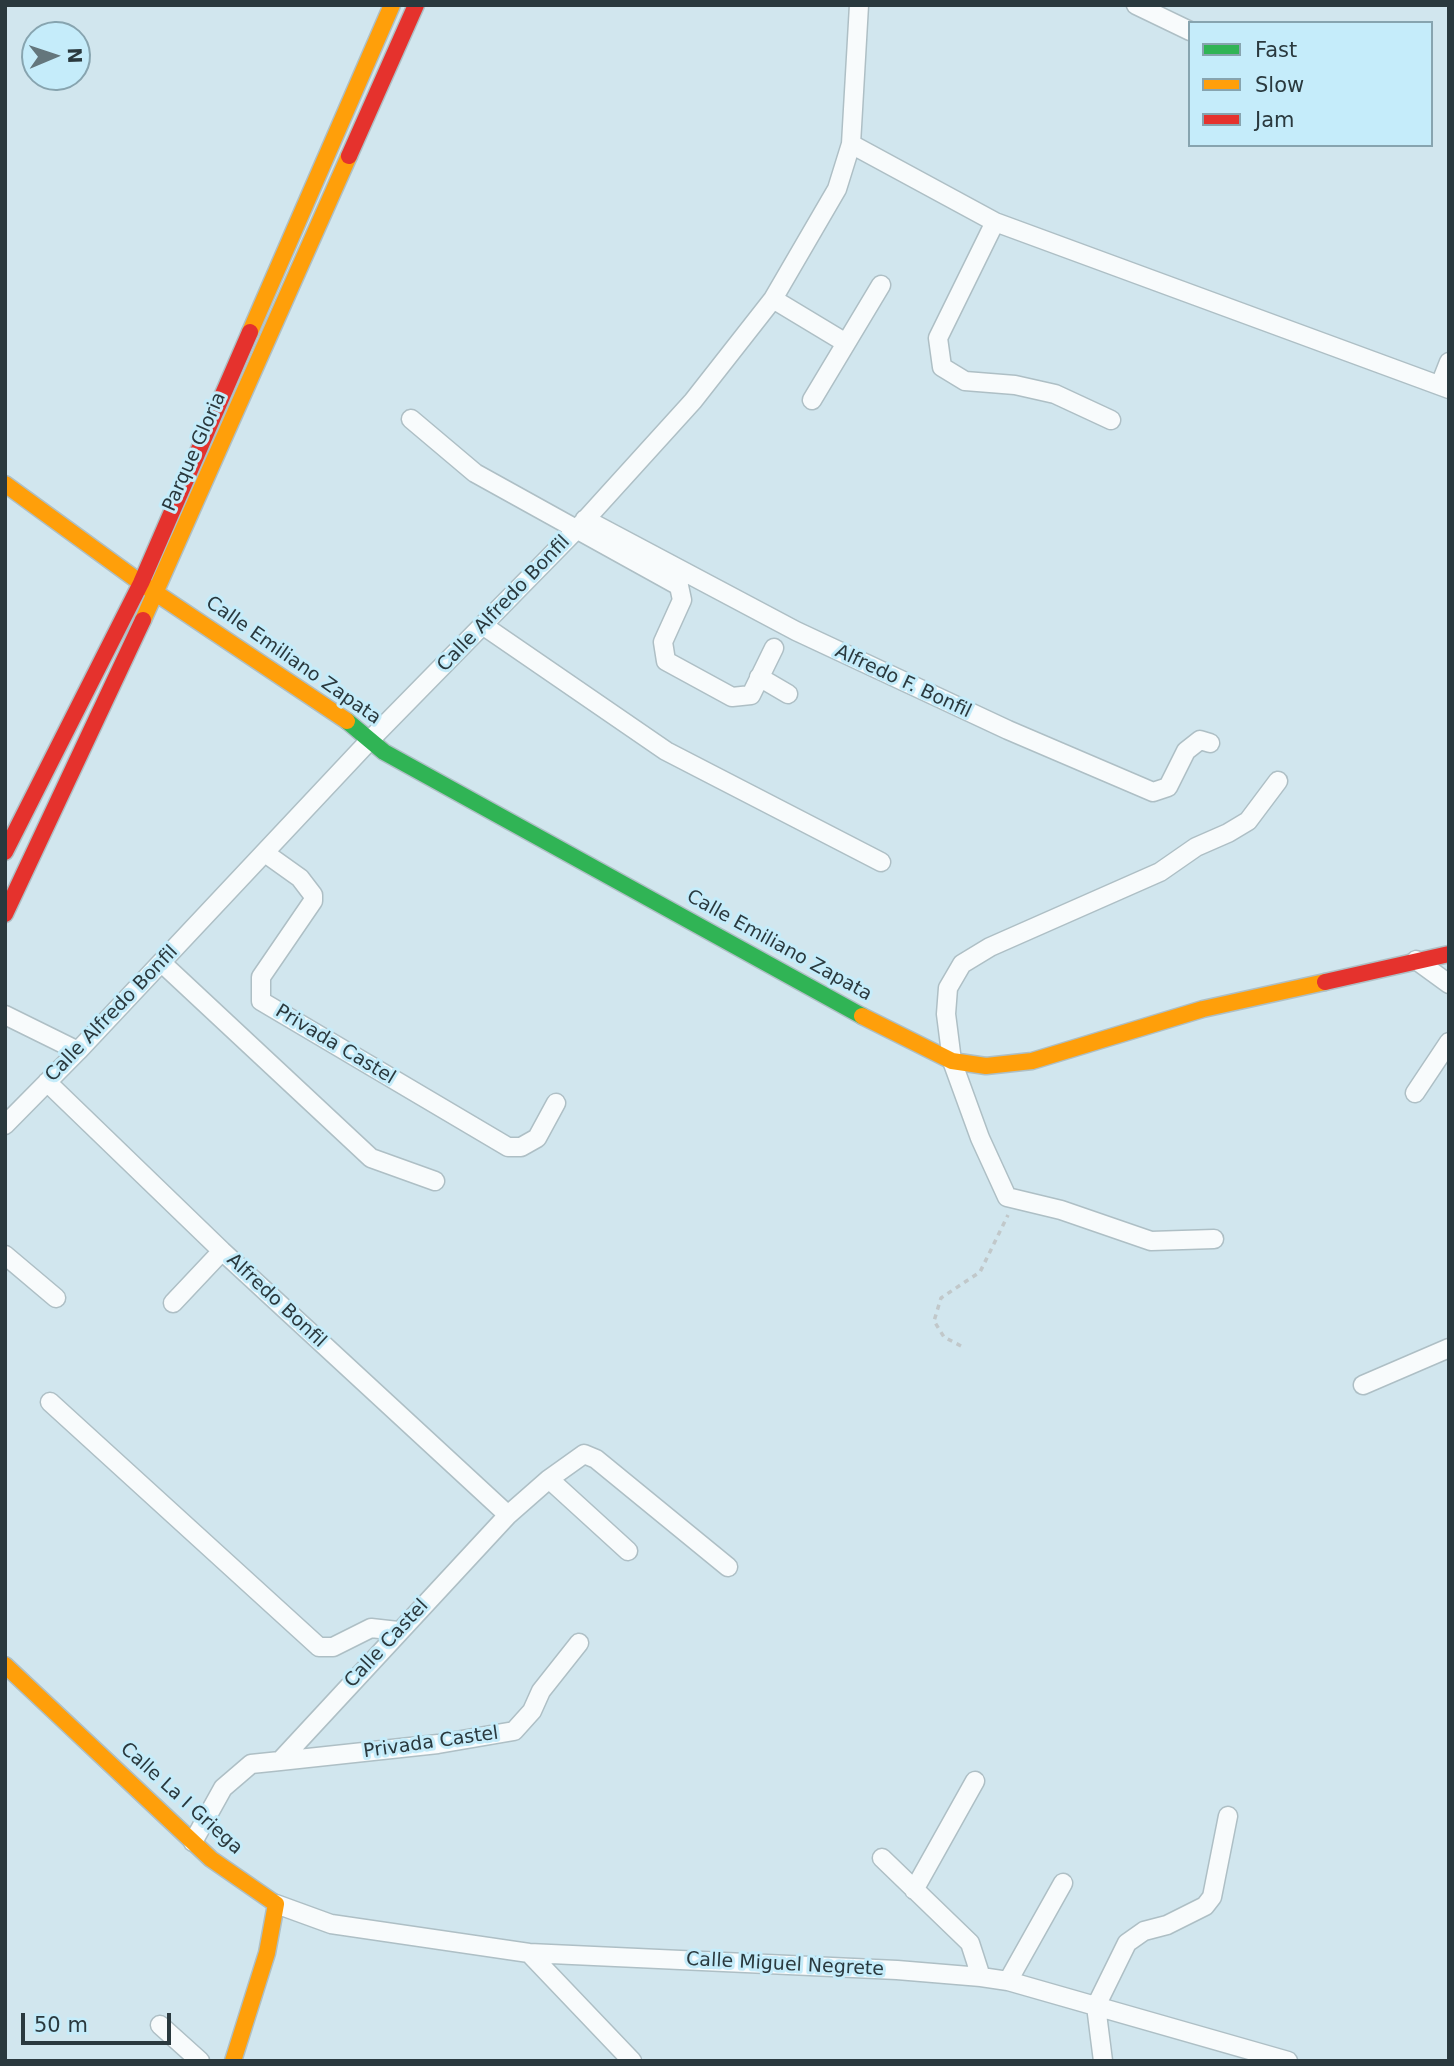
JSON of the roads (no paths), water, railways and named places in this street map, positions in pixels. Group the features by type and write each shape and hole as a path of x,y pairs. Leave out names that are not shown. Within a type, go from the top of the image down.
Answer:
{"street":[{"name":"Parque Gloria","path":"5,852 141,583 392,5"},
{"name":"Parque Gloria","path":"5,914 156,593 416,5"},
{"name":"Calle Alfredo Bonfil","path":"5,1125 162,963 371,739 581,524 694,401 773,299 837,189 852,144 859,5"},
{"path":"1136,5 1188,30"},
{"path":"384,21 405,29"},
{"path":"852,144 995,222 1444,387 1449,362"},
{"path":"995,222 937,338 942,366 965,381 1015,385 1055,394 1111,420"},
{"path":"812,400 881,285"},
{"path":"773,299 846,343"},
{"path":"411,419 475,473 581,524 678,586 682,600 663,642 666,661 732,697 751,695 774,648"},
{"name":"Calle Emiliano Zapata","path":"5,484 141,583 355,726 384,752 883,1027 952,1060 986,1066 1032,1061 1203,1009 1449,954"},
{"name":"Alfredo F. Bonfil","path":"581,524 796,631 1008,730 1153,792 1168,787 1186,751 1200,740 1210,743"},
{"path":"484,626 666,751 881,862"},
{"path":"759,677 788,694"},
{"path":"1214,1239 1151,1241 1061,1210 1007,1197 980,1138 952,1060 946,1014 948,988 962,964 990,947 1160,872 1196,848 1248,821 1278,781"},
{"path":"25,808 50,820"},
{"name":"Privada Castel","path":"265,853 300,877 313,895 313,901 261,976 261,1001 508,1147 522,1147 537,1138 556,1103"},
{"path":"1416,960 1449,984"},
{"path":"162,963 371,1157 435,1181"},
{"path":"5,1015 78,1051"},
{"path":"1415,1093 1449,1042"},
{"name":"Alfredo Bonfil","path":"47,1082 222,1251 508,1515"},
{"path":"173,1303 222,1251"},
{"path":"5,1255 56,1298"},
{"path":"1363,1385 1449,1348"},
{"path":"50,1402 319,1647 333,1647 371,1628 398,1631"},
{"name":"Calle Castel","path":"279,1761 508,1515 584,1454 596,1459 727,1567"},
{"path":"550,1479 628,1551"},
{"name":"Privada Castel","path":"279,1761 438,1744 514,1731 532,1711 541,1691 579,1643"},
{"name":"Calle La I Griega","path":"5,1665 211,1859 276,1904"},
{"path":"193,1842 223,1788 251,1764 279,1761"},
{"path":"914,1890 975,1781"},
{"path":"1103,2061 1096,2006 1128,1943 1144,1931 1167,1925 1205,1906 1214,1889 1228,1816"},
{"path":"882,1858 970,1942 981,1977"},
{"path":"1008,1982 1063,1883"},
{"path":"233,2061 267,1953 276,1904"},
{"name":"Calle Miguel Negrete","path":"276,1904 331,1924 528,1953 897,1970 981,1977 1096,2006 1288,2061"},
{"path":"528,1953 632,2061"},
{"path":"160,2025 200,2061"}]}
